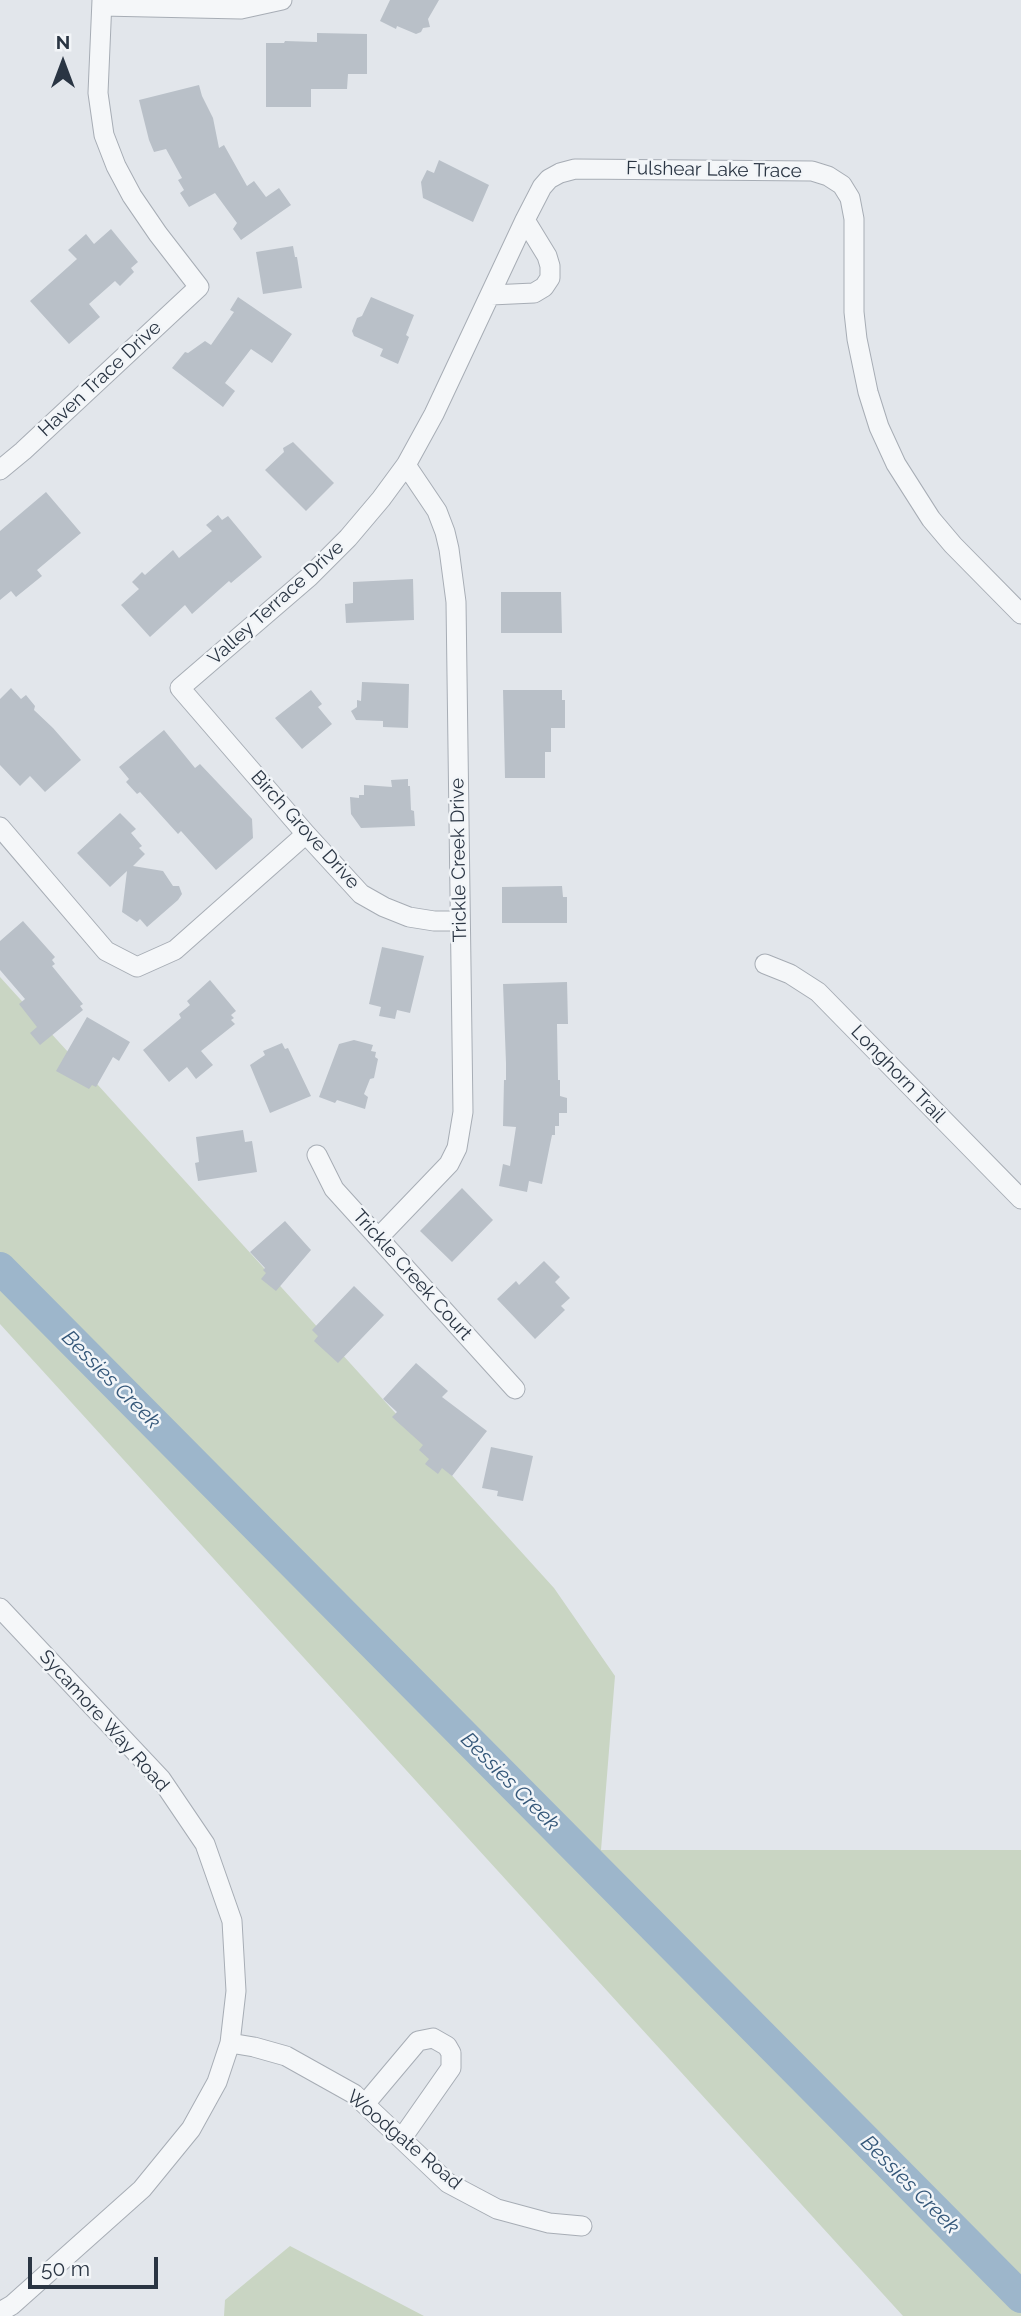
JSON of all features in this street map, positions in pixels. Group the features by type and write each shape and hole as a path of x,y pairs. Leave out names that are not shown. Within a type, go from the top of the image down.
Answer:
{"street":[{"path":"102,3 241,9 282,0"},
{"name":"Haven Trace Drive","path":"0,470 199,287 132,196 104,135 98,93 102,3"},
{"name":"Fulshear Lake Trace","path":"560,173 575,169 812,171 842,184 854,219 856,339 879,427 896,464 931,519 953,545 1019,607"},
{"name":"Valley Terrace Drive","path":"180,688 309,577 348,538 381,499 405,465 434,414 542,187 560,173"},
{"path":"491,295 534,293 544,287 550,278 547,256 525,220"},
{"name":"Trickle Creek Drive","path":"379,1237 449,1164 457,1148 463,1112 454,575 437,512 405,465"},
{"name":"Birch Grove Drive","path":"180,688 361,894 408,917 460,921"},
{"path":"0,827 106,951 137,967 174,950 306,834"},
{"name":"Longhorn Trail","path":"765,964 790,974 818,992 1021,1199"},
{"name":"Trickle Creek Court","path":"317,1155 334,1189 515,1389"},
{"name":"Sycamore Way Road","path":"0,2312 12,2305 142,2189 191,2129 217,2082 230,2043 236,1991 232,1921 205,1844 161,1779 4,1621"},
{"path":"365,2104 418,2041 433,2038 447,2046 451,2053 451,2068 402,2138"},
{"name":"Woodgate Road","path":"230,2043 286,2056 354,2094 448,2183 497,2209 549,2223 582,2226"}],"green space":[{"path":"0,977 554,1588 615,1676 601,1850 1021,1850 1021,2316 903,2316 0,1324"},
{"path":"290,2246 424,2316 224,2316 225,2300"}],"building":[{"path":"390,0 439,0 428,19 430,27 423,28 416,34 380,21"},
{"path":"317,33 367,34 367,74 348,74 347,89 311,89 311,107 266,107 266,43 317,42"},
{"path":"199,85 213,118 219,148 224,145 247,186 254,181 266,197 279,188 291,205 241,240 233,229 237,223 215,193 189,207 180,193 184,190 178,180 182,178 166,149 154,152 149,140 139,100"},
{"path":"439,160 489,185 473,222 423,198 421,182 427,170 434,173"},
{"path":"111,229 138,262 131,268 134,272 120,286 115,281 89,304 100,317 69,344 30,301 77,259 68,250 86,234 94,244"},
{"path":"293,246 302,288 263,294 256,252"},
{"path":"238,297 292,334 272,363 251,349 225,383 235,391 223,407 172,368 185,352 188,353 205,341 211,345 234,312 230,310"},
{"path":"371,297 414,315 398,364 380,356 383,349 354,336 352,331 357,318 362,316"},
{"path":"293,442 334,483 306,511 265,470 284,452 283,448"},
{"path":"46,492 81,533 37,570 42,576 16,597 11,591 0,600 0,531"},
{"path":"218,515 222,520 228,516 262,557 231,583 229,581 192,614 185,605 150,637 121,605 139,589 132,582 142,572 145,575 173,550 179,558 212,531 206,525"},
{"path":"413,579 414,620 346,623 345,604 353,603 353,582"},
{"path":"501,592 561,592 562,633 501,633"},
{"path":"362,682 409,684 408,728 383,727 383,721 356,720 351,711 357,707 357,700 361,701"},
{"path":"11,688 21,699 26,695 35,706 34,710 81,760 45,792 30,776 20,786 0,765 0,699"},
{"path":"311,690 322,704 318,707 332,724 302,749 275,718"},
{"path":"503,690 562,690 562,700 565,700 565,728 551,728 551,752 545,752 545,778 505,778"},
{"path":"164,730 195,768 200,764 252,819 253,838 216,870 181,831 178,834 140,792 137,794 126,782 129,779 119,767"},
{"path":"408,779 415,826 361,828 351,814 350,797 359,798 359,795 364,795 364,785 392,787 391,780"},
{"path":"120,813 136,829 131,833 145,854 133,866 163,871 173,886 179,886 182,894 147,927 140,919 137,922 122,912 127,871 110,887 77,853"},
{"path":"562,886 563,897 567,897 567,923 502,923 502,887"},
{"path":"23,921 55,957 52,960 55,964 52,966 83,1004 80,1006 83,1010 40,1045 30,1033 37,1027 19,1004 25,999 0,970 0,941"},
{"path":"382,947 424,956 410,1013 397,1010 395,1019 379,1016 381,1007 369,1004"},
{"path":"210,980 236,1011 231,1015 235,1024 201,1051 213,1065 196,1079 187,1067 169,1082 143,1050 181,1018 179,1014 190,1005 187,1001"},
{"path":"567,982 568,1024 557,1024 558,1080 560,1096 567,1098 567,1113 559,1113 559,1126 555,1126 555,1135 552,1135 542,1184 529,1181 527,1192 499,1186 503,1164 510,1166 516,1127 503,1126 506,1063 503,984"},
{"path":"87,1017 130,1042 119,1061 113,1057 96,1087 92,1085 89,1089 56,1071"},
{"path":"354,1040 373,1045 371,1051 376,1052 375,1057 378,1059 374,1078 370,1079 364,1094 368,1097 365,1109 319,1097 339,1044"},
{"path":"282,1043 285,1049 288,1048 311,1096 270,1113 250,1065 265,1055 263,1051"},
{"path":"243,1130 245,1142 252,1141 257,1172 198,1181 195,1163 199,1162 196,1137"},
{"path":"462,1188 493,1220 452,1262 420,1231"},
{"path":"285,1221 311,1250 276,1291 261,1279 266,1273 263,1270 265,1268 250,1252"},
{"path":"544,1261 560,1277 555,1282 570,1298 561,1306 565,1310 535,1339 497,1299 516,1281 519,1285"},
{"path":"354,1286 384,1315 338,1363 314,1341 318,1336 312,1330"},
{"path":"416,1363 448,1391 442,1397 487,1431 452,1476 442,1468 438,1474 425,1464 429,1459 419,1450 423,1445 392,1417 397,1412 383,1399"},
{"path":"491,1447 533,1456 523,1501 497,1496 498,1491 482,1488"}],"waterway":[{"name":"Bessies Creek","path":"0,1268 1021,2297"}]}
